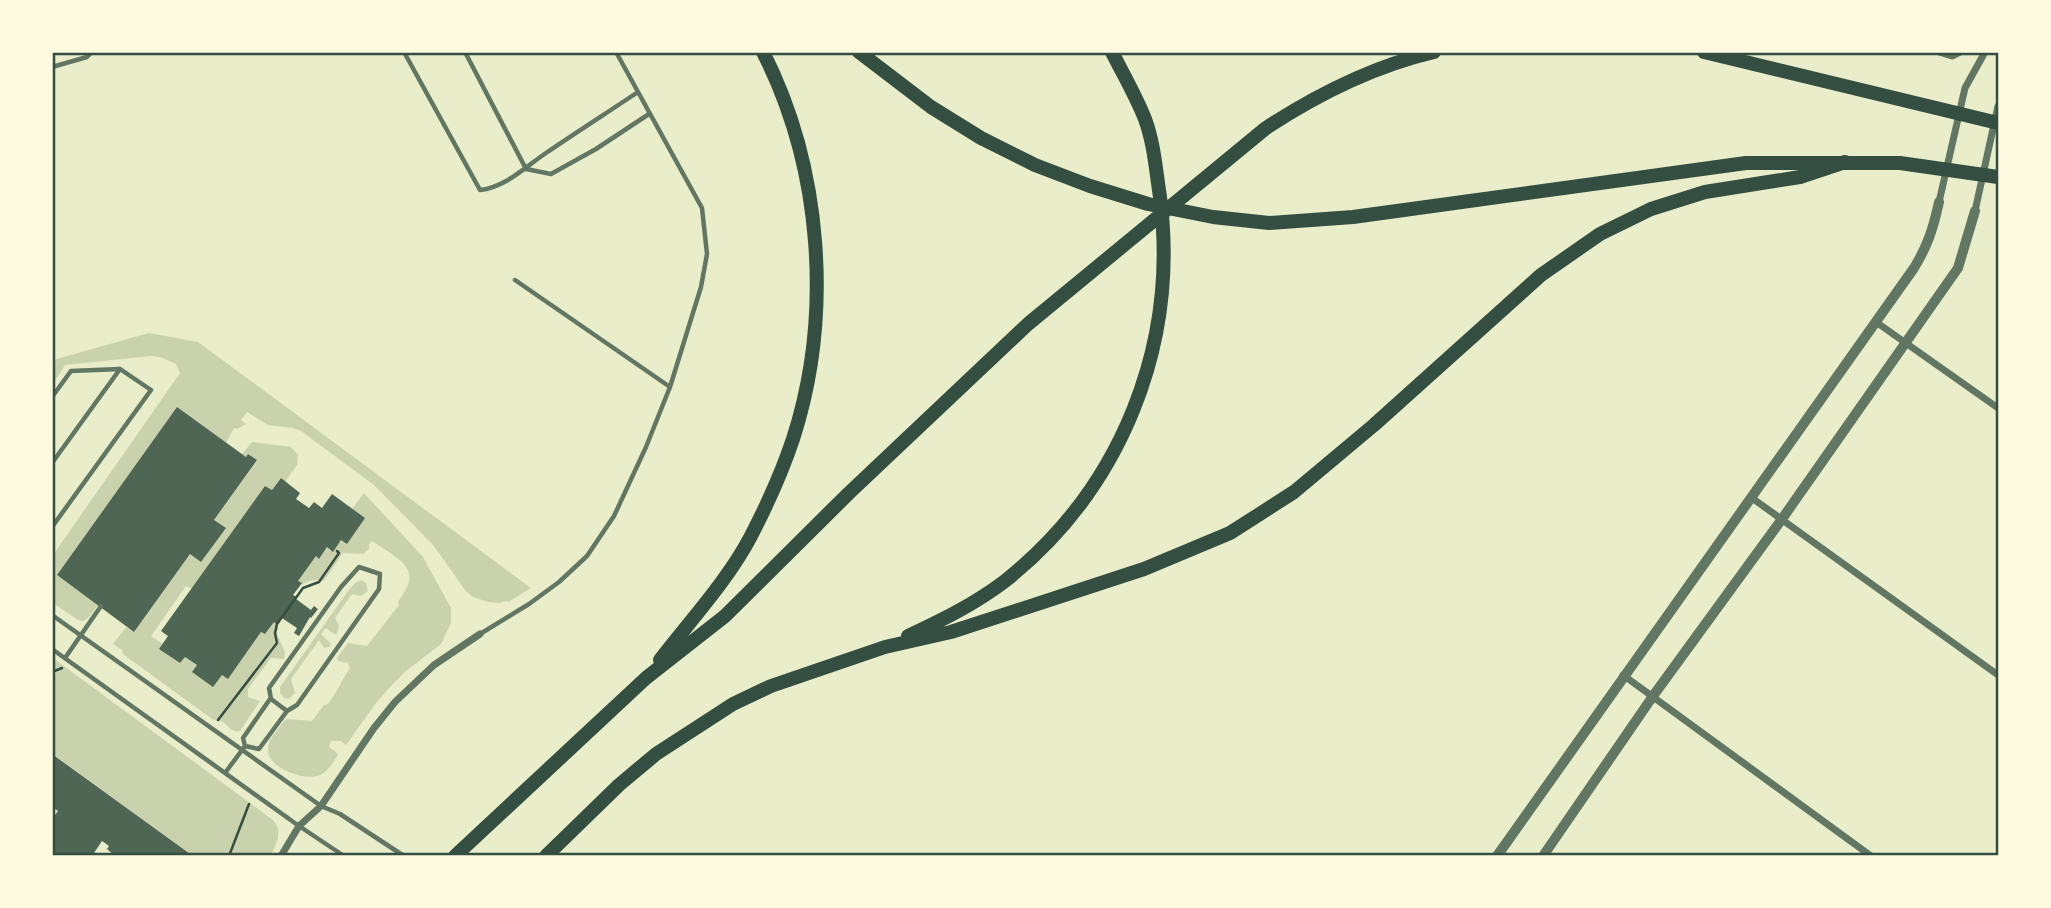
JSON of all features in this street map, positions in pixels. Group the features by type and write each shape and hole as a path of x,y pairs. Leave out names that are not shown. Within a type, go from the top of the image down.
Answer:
{"highway":[{"path":"646,678 727,573 750,538 778,480 793,437 805,388 817,297 816,249 810,197 788,110 763,52"},
{"path":"859,52 931,107 981,138 1035,165 1148,204 1213,217 1269,223 1353,217 1746,163 1900,163 1998,177"},
{"path":"885,647 962,610 1004,581 1036,553 1075,512 1102,473 1124,432 1143,386 1153,350 1163,291 1164,232 1156,167 1145,120 1112,52"},
{"path":"455,856 646,678 725,616 849,493 1028,324 1266,128 1301,105 1361,76 1434,52"},
{"path":"1689,52 1707,53 1998,123"},
{"path":"546,856 656,754 733,704 771,686 885,647 951,632 1144,569 1230,533 1294,492 1541,275 1600,234 1651,209 1705,192 1800,177 1845,162"}],"street":[{"path":"1939,52 1952,56 1960,52"},
{"path":"1499,855 1623,675 1752,498 1924,251 1933,233 1965,88 1985,52"},
{"path":"1543,856 1653,696 1782,519 1958,268 1975,211 1998,106"},
{"path":"1876,322 1998,408"},
{"path":"1752,498 1998,675"},
{"path":"281,856 299,826 321,806 394,702 434,665 480,634"},
{"path":"1623,675 1871,856"}],"lane":[{"path":"52,67 87,57 92,52"},
{"path":"404,52 480,190 494,188 526,169 638,92"},
{"path":"464,52 526,169"},
{"path":"480,634 559,582 587,556 614,516 670,387 701,287 707,254 702,208 616,52"},
{"path":"526,169 551,174 596,149 649,114"},
{"path":"515,281 670,387"},
{"path":"52,463 120,369"},
{"path":"52,397 71,371 120,369 151,390 52,527"},
{"path":"243,748 258,749 287,711 297,705 379,589 380,574 359,567 341,587 269,688 271,699 287,711"},
{"path":"65,658 101,606"},
{"path":"52,615 243,748 321,806 340,814 404,856"},
{"path":"52,649 344,856"},
{"path":"225,773 243,748 243,738 271,699"}],"path":[{"path":"218,720 276,643 277,624 303,588 319,582 339,553 337,551"},
{"path":"52,672 74,664"},
{"path":"229,856 249,805 240,797"}],"green space":[{"path":"149,333 198,342 531,588 508,602 488,602 473,597 465,590 434,546 374,485 301,431 268,425 247,412 241,420 246,424 234,428 226,443 177,408 57,575 98,605 88,618 78,620 53,603 53,555 180,373 176,364 152,356 65,365 53,384 53,360"},
{"path":"252,442 291,447 298,455 297,465 285,482 280,479 272,490 265,486 192,589 186,586 151,636 163,644 160,649 180,663 185,657 228,678 261,632 265,634 274,622 278,626 277,634 285,652 284,659 271,658 248,689 248,697 260,701 240,731 236,731 221,721 212,719 113,644 126,627 134,632 190,554 201,562 225,528 214,520 257,461 249,454 246,457 242,454"},
{"path":"364,493 423,557 451,608 451,623 441,644 390,687 346,745 341,741 331,741 329,747 338,755 328,769 313,777 296,775 279,767 269,756 268,745 272,738 287,719 312,721 324,705 328,704 350,668 348,663 338,661 337,658 348,643 367,646 399,605 398,602 408,584 409,574 403,563 372,541 363,554 343,553 324,581 312,580 302,585 298,581 316,556 319,558 327,547 333,551 365,518 352,509"},
{"path":"361,580 366,583 368,591 361,596 352,594 335,618 339,626 337,634 326,628 321,634 331,644 324,648 319,640 291,679 295,693 289,699 284,698 280,687 348,591"},
{"path":"53,658 273,820 278,833 271,855 192,855 53,754 52,678 56,673 53,669"}],"building":[{"path":"177,407 246,457 248,454 257,460 214,520 226,528 201,562 190,554 134,632 57,575"},
{"path":"281,478 300,493 296,499 309,508 314,502 322,508 332,494 365,518 347,544 341,540 333,552 327,547 319,559 316,556 298,581 302,583 293,595 311,610 314,606 318,609 299,636 294,633 297,628 282,618 277,625 274,622 265,634 261,632 228,679 222,675 213,687 192,672 197,665 185,657 180,663 159,649 168,636 161,631 265,486 272,490"},
{"path":"52,754 193,856 115,856 102,841 92,856 52,856 52,819 58,811 52,807"}]}
